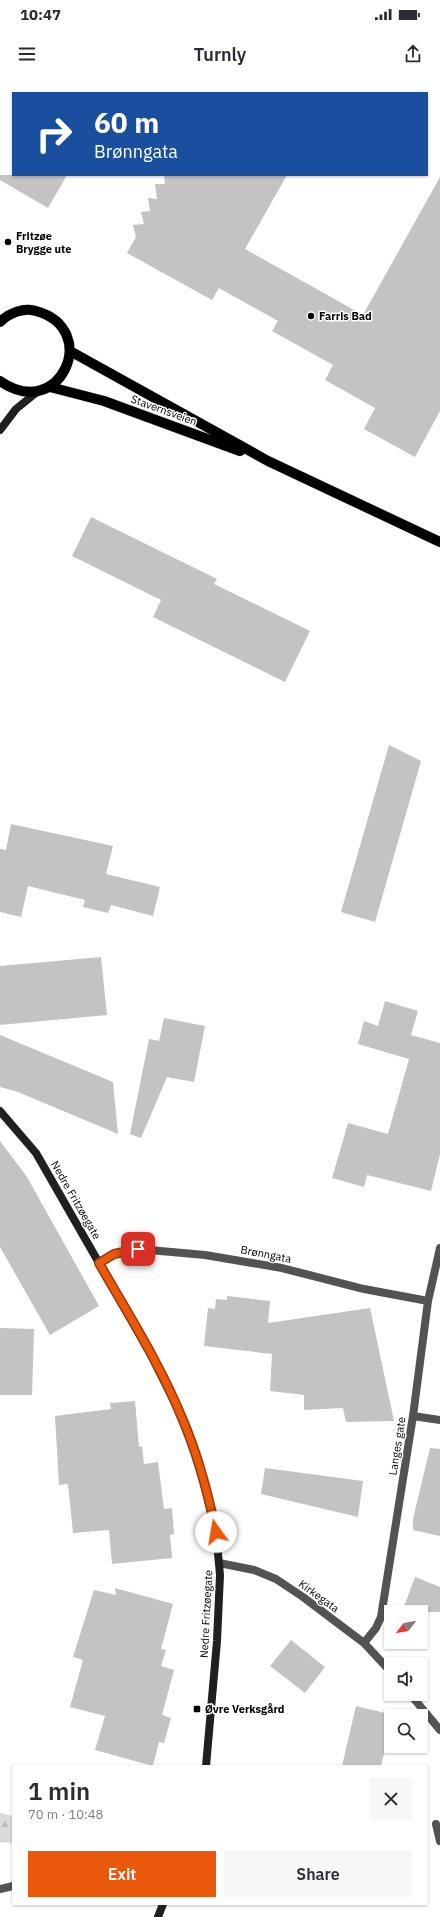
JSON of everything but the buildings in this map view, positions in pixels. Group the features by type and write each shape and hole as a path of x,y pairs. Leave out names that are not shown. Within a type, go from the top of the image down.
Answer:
{"main road":[{"path":"0,430 16,409 37,392 50,387 60,378 67,367 70,351 68,336 60,323 48,314 33,310 18,311 2,318"},
{"name":"Stavernsveien","path":"70,351 268,461 440,542"},
{"path":"0,381 11,388 24,392 37,392"},
{"name":"Stavernsveien","path":"50,387 104,401 268,461"},
{"name":"Nedre Fritzøegate","path":"0,1111 36,1153 99,1263 150,1353 182,1417 198,1459 216,1532 219,1563 218,1614 206,1765"},
{"path":"158,1917 162,1905"}],"street":[{"name":"Langes gate","path":"364,1643 376,1628 381,1617 414,1416 428,1301 440,1248"},
{"name":"Brønngata","path":"99,1263 114,1254 138,1249 205,1255 262,1264 364,1288 428,1301"},
{"path":"414,1416 440,1420"},
{"name":"Kirkegata","path":"219,1563 254,1570 276,1580 303,1597 364,1643 384,1664"},
{"path":"416,1701 440,1730"},
{"path":"428,1826 438,1823 440,1841"},
{"path":"0,1890 12,1886"}],"green space":[{"path":"0,1813 12,1816 12,1843 0,1842"}],"place":[{"name":"Fritzøe Brygge ute","path":"8,242"},
{"name":"Farris Bad","path":"311,316"},
{"name":"Øvre Verksgård","path":"197,1709"}],"route":[{"path":"138,1249 114,1254 99,1263 150,1353 182,1417 198,1459 216,1532"}]}
